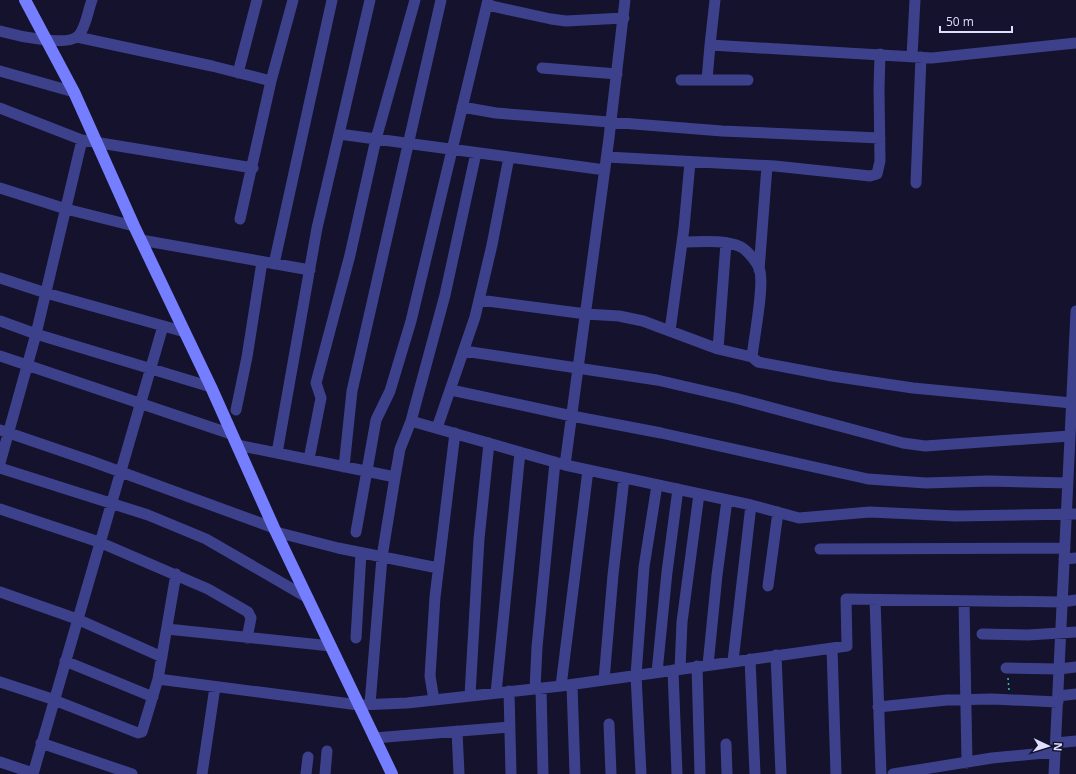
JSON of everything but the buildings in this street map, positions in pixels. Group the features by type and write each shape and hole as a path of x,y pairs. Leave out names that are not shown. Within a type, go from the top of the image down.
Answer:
{"street":[{"path":"25,0 74,92 134,226 186,332 275,530 330,646 364,704 374,738 392,774"},
{"path":"77,37 81,32 92,0"},
{"path":"238,73 257,0"},
{"path":"240,219 271,81 293,0"},
{"path":"274,264 332,0"},
{"path":"277,453 317,228 370,0"},
{"path":"309,459 321,398 316,383 350,254 376,139 415,0"},
{"path":"344,467 352,391 382,263 407,143 441,0"},
{"path":"543,774 537,647 560,464 572,416 586,314 607,157 625,0"},
{"path":"707,80 715,0"},
{"path":"916,0 916,183"},
{"path":"356,532 376,420 390,391 411,321 451,149 488,2 551,19 566,21 624,18"},
{"path":"0,31 46,40 77,37 271,81"},
{"path":"710,45 932,58 1076,43"},
{"path":"607,157 767,166 870,176 876,174 879,169 880,54"},
{"path":"542,68 617,74"},
{"path":"0,71 74,92"},
{"path":"681,80 748,80"},
{"path":"462,107 496,113 722,131 880,138"},
{"path":"0,108 82,140 252,168"},
{"path":"339,134 605,170"},
{"path":"0,463 5,431 28,365 36,334 82,140"},
{"path":"364,704 382,557 400,449 411,421 445,295 476,153"},
{"path":"437,428 464,351 479,300 492,245 509,157"},
{"path":"670,331 683,242 690,162"},
{"path":"752,357 760,285 767,166"},
{"path":"0,188 66,209 134,226"},
{"path":"141,240 310,270"},
{"path":"683,242 726,243 741,248 747,252 760,270"},
{"path":"718,349 726,243"},
{"path":"236,410 247,357 262,262"},
{"path":"0,278 46,293 186,332"},
{"path":"479,300 586,314 619,316 644,321 718,349 752,357 758,362 832,376 913,388 1072,403"},
{"path":"1054,774 1064,560 1071,513 1068,483 1076,311"},
{"path":"0,321 36,334 211,387"},
{"path":"0,762 33,773 163,326"},
{"path":"464,351 671,383 735,398 903,443 925,446 1070,436"},
{"path":"0,356 141,404 234,439 277,453 395,477"},
{"path":"451,390 661,433 868,479 926,483 989,481 1068,483"},
{"path":"411,421 560,464 751,505 799,518 870,512 956,516 1071,513"},
{"path":"5,431 120,471 275,530 361,553 438,568"},
{"path":"434,700 430,676 431,648 438,568 455,433"},
{"path":"470,695 479,539 489,443"},
{"path":"496,693 520,452"},
{"path":"0,468 148,516 206,539 308,598"},
{"path":"575,774 566,685 588,470"},
{"path":"604,680 613,575 624,478"},
{"path":"641,774 636,675 644,567 657,485"},
{"path":"656,672 678,489"},
{"path":"677,774 676,669 699,494"},
{"path":"708,665 727,500"},
{"path":"733,661 751,505"},
{"path":"0,509 99,542 176,574 215,593 248,612 251,618 247,638"},
{"path":"768,586 778,512"},
{"path":"820,549 1065,548"},
{"path":"356,638 361,553"},
{"path":"1064,560 1076,558"},
{"path":"0,682 54,700 140,733 143,730 158,679 176,574"},
{"path":"0,592 77,620 162,656"},
{"path":"158,679 364,704 407,703 566,685 847,646 846,599 1062,602 1076,600"},
{"path":"875,600 881,774"},
{"path":"964,601 966,763"},
{"path":"167,629 330,646"},
{"path":"982,634 1028,636 1076,632"},
{"path":"832,648 836,774"},
{"path":"776,655 781,774"},
{"path":"750,659 755,774"},
{"path":"65,661 153,697"},
{"path":"697,666 700,774"},
{"path":"1006,668 1059,669 1076,667"},
{"path":"202,774 215,687"},
{"path":"509,691 511,774"},
{"path":"878,707 966,700 1008,701 1058,699 1076,694"},
{"path":"609,724 611,774"},
{"path":"374,738 510,728"},
{"path":"457,731 458,774"},
{"path":"893,774 1056,747 1076,741"},
{"path":"41,744 132,774"},
{"path":"726,744 727,774"},
{"path":"325,774 327,751"},
{"path":"306,774 308,757"}],"path":[{"path":"1006,668 1009,682 1008,701"}]}
